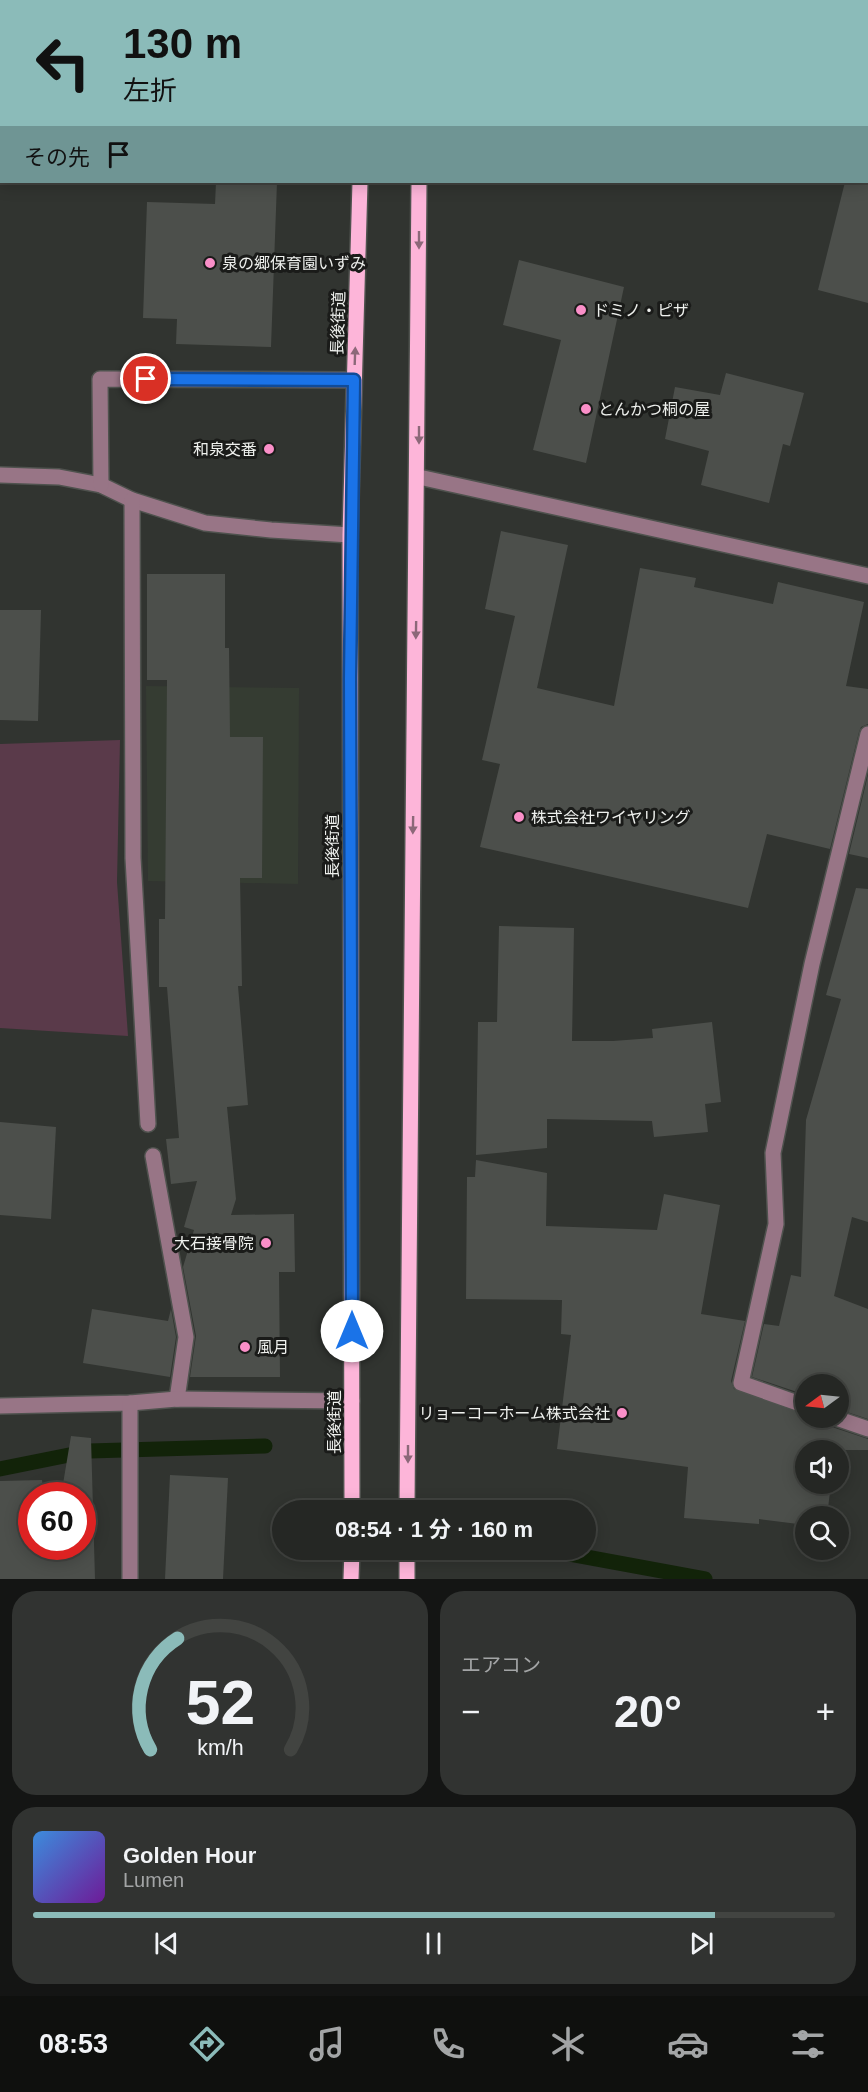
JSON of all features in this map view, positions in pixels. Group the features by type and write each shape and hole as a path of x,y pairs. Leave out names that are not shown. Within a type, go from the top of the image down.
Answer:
{"main road":[{"name":"長後街道","path":"352,1500 350,535 360,183"},
{"path":"407,1500 412,909 419,477 419,183"},
{"path":"351,1579 352,1560"},
{"path":"407,1560 407,1579"}],"street":[{"path":"101,485 100,379 354,380"},
{"path":"0,475 59,477 101,485 132,500 205,523 350,535"},
{"path":"419,477 868,576"},
{"path":"132,500 133,858 148,1124"},
{"path":"795,1402 741,1383 776,1224 773,1153 812,964 868,734"},
{"path":"153,1156 186,1337 177,1399"},
{"path":"0,1406 130,1403 177,1399 352,1401"},
{"path":"130,1403 130,1579"},
{"path":"849,1422 868,1429"}],"shaded area":[{"path":"146,686 299,688 298,884 148,881"},
{"path":"120,740 117,882 128,1036 0,1028 0,744"}],"building":[{"name":"泉の郷保育園いずみ","path":"216,183 277,183 271,347 176,344 177,319 143,318 147,202 215,204"},
{"path":"845,183 868,183 868,303 818,290"},
{"path":"519,260 624,287 586,463 533,450 561,340 503,325"},
{"path":"726,373 804,393 790,446 783,444 769,503 701,485 709,451 665,439 675,387 720,395"},
{"path":"501,531 568,545 537,688 614,706 640,568 696,578 694,587 773,604 778,582 864,602 846,686 868,689 868,724 861,727 859,732 830,849 767,834 748,908 480,847 500,764 482,760 515,616 485,609"},
{"path":"147,574 225,574 225,648 229,648 230,737 263,737 262,878 240,878 242,986 238,986 248,1105 227,1107 236,1199 231,1215 294,1214 295,1272 279,1272 280,1377 190,1377 196,1336 183,1267 194,1230 184,1227 197,1181 171,1184 166,1139 179,1138 167,987 159,987 159,919 165,919 167,680 147,680"},
{"path":"0,610 41,610 38,721 0,720"},
{"path":"868,775 868,858 849,854"},
{"path":"856,888 868,889 868,1222 852,1217 834,1296 868,1309 868,1419 849,1413 849,1374 795,1374 795,1391 752,1377 764,1324 779,1326 791,1275 801,1277 806,1120 841,999 826,995"},
{"path":"499,926 574,928 572,1041 653,1038 652,1029 712,1022 721,1102 705,1104 708,1132 654,1137 652,1121 547,1119 547,1148 476,1155 478,1022 497,1022"},
{"path":"0,1122 56,1127 51,1219 0,1215"},
{"path":"476,1160 547,1173 546,1226 657,1230 664,1194 720,1205 701,1314 745,1321 731,1381 734,1389 795,1411 795,1428 835,1428 868,1439 868,1450 849,1450 849,1440 795,1440 795,1494 830,1494 828,1506 795,1506 795,1524 759,1519 759,1524 684,1518 688,1467 557,1449 571,1335 561,1334 562,1300 466,1299 467,1177 475,1177"},
{"path":"92,1309 168,1321 171,1309 176,1337 170,1377 83,1363"},
{"path":"71,1436 91,1438 92,1482 63,1482"},
{"path":"170,1475 228,1478 223,1579 165,1579"},
{"path":"42,1480 42,1482 18,1482 18,1560 94,1560 95,1579 0,1579 0,1481"}],"waterway":[{"path":"0,1469 89,1451 265,1446"},
{"path":"596,1559 705,1579"}],"place":[{"name":"泉の郷保育園いずみ","path":"210,263"},
{"name":"ドミノ・ピザ","path":"581,310"},
{"name":"とんかつ桐の屋","path":"586,409"},
{"name":"和泉交番","path":"269,449"},
{"name":"株式会社ワイヤリング","path":"519,817"},
{"name":"大石接骨院","path":"266,1243"},
{"name":"風月","path":"245,1347"},
{"name":"リョーコーホーム株式会社","path":"622,1413"}],"route":[{"path":"146,379 354,380 350,535 352,1331"}]}
